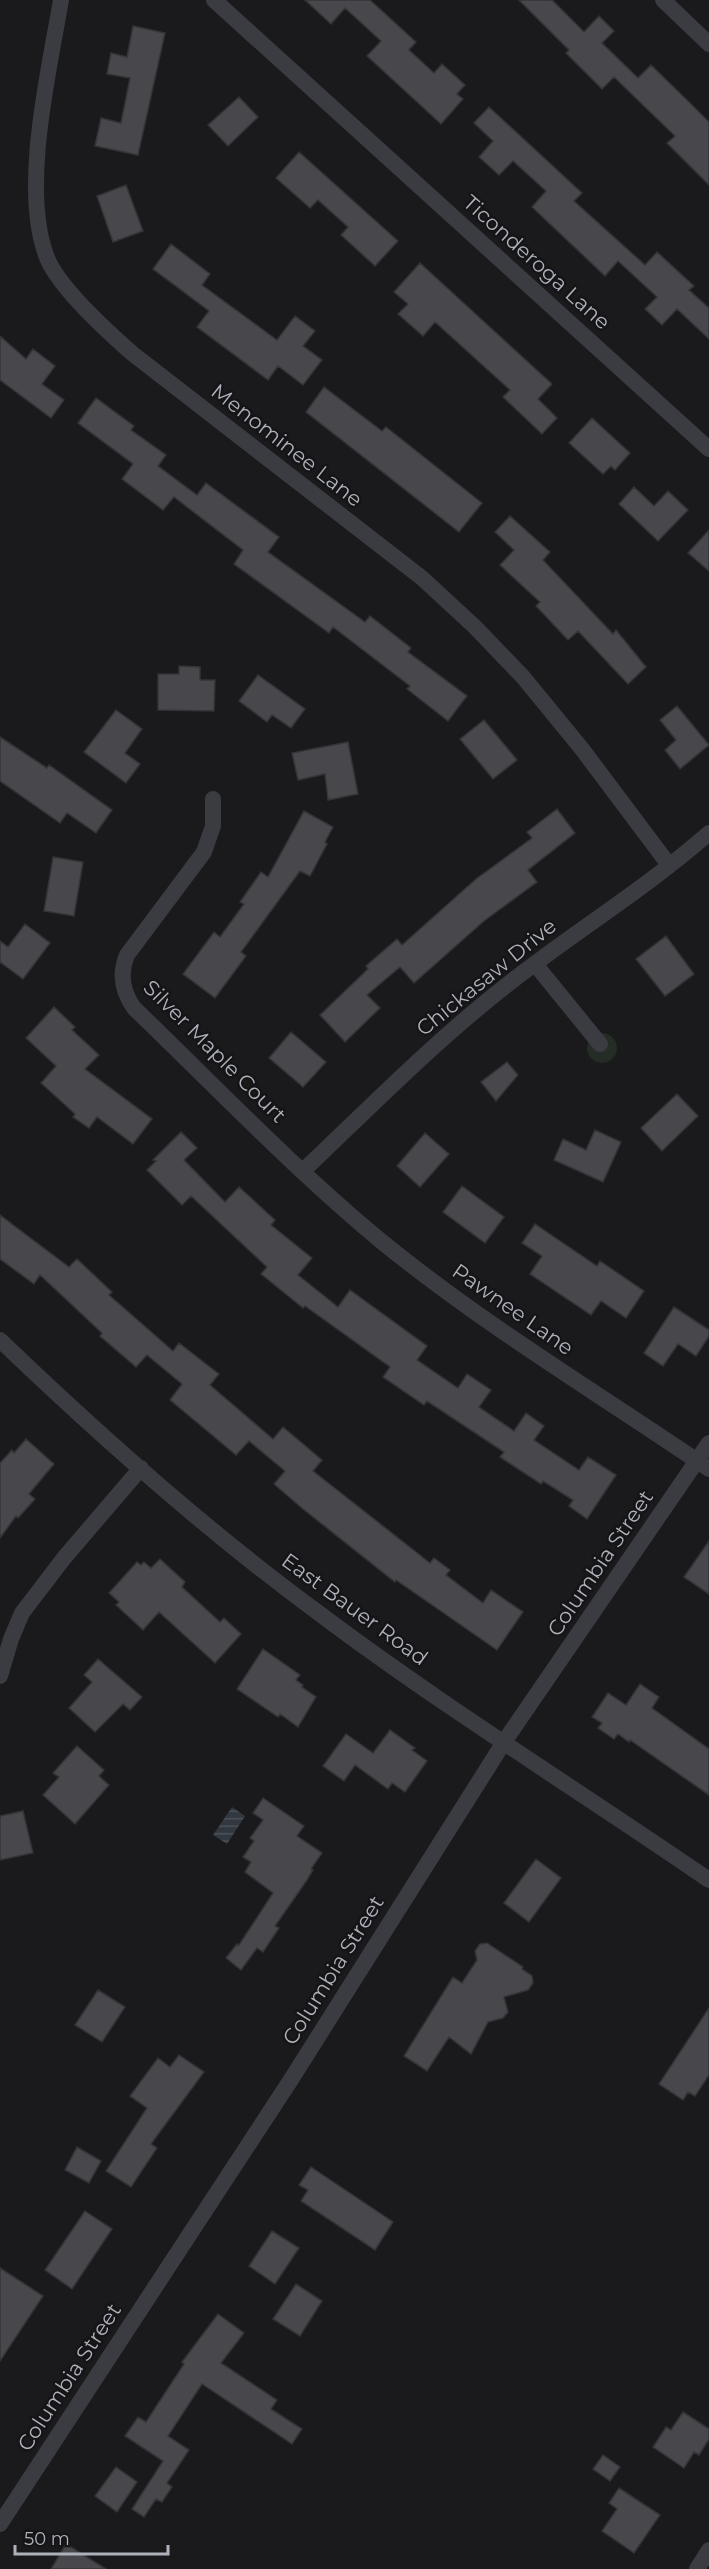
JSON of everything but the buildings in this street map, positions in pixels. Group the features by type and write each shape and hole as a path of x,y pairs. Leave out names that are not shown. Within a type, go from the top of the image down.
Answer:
{"street":[{"name":"Menominee Lane","path":"61,0 37,151 36,192 39,230 46,257 60,278 99,324 133,354 422,578 475,627 522,677 582,749 669,865"},
{"name":"Ticonderoga Lane","path":"214,0 709,448"},
{"path":"663,0 709,44"},
{"name":"Silver Maple Court","path":"213,800 213,826 204,852 127,955 122,975 125,995 134,1008 303,1171"},
{"name":"Chickasaw Drive","path":"303,1171 429,1051 491,998 709,833"},
{"path":"536,964 600,1044"},
{"name":"Pawnee Lane","path":"303,1171 356,1220 426,1276 703,1465"},
{"name":"East Bauer Road","path":"0,1340 141,1468 228,1542 319,1614 709,1880"},
{"name":"Columbia Street","path":"0,2524 292,2078 504,1742 703,1465 709,1443"},
{"path":"0,1676 11,1639 22,1613 64,1558 141,1468"},
{"path":"697,2569 709,2550"}],"shaded area":[{"path":"602,1033 613,1037 617,1048 613,1059 602,1063 591,1059 587,1048 591,1037"},
{"path":"232,1807 245,1816 227,1844 213,1835"}]}
